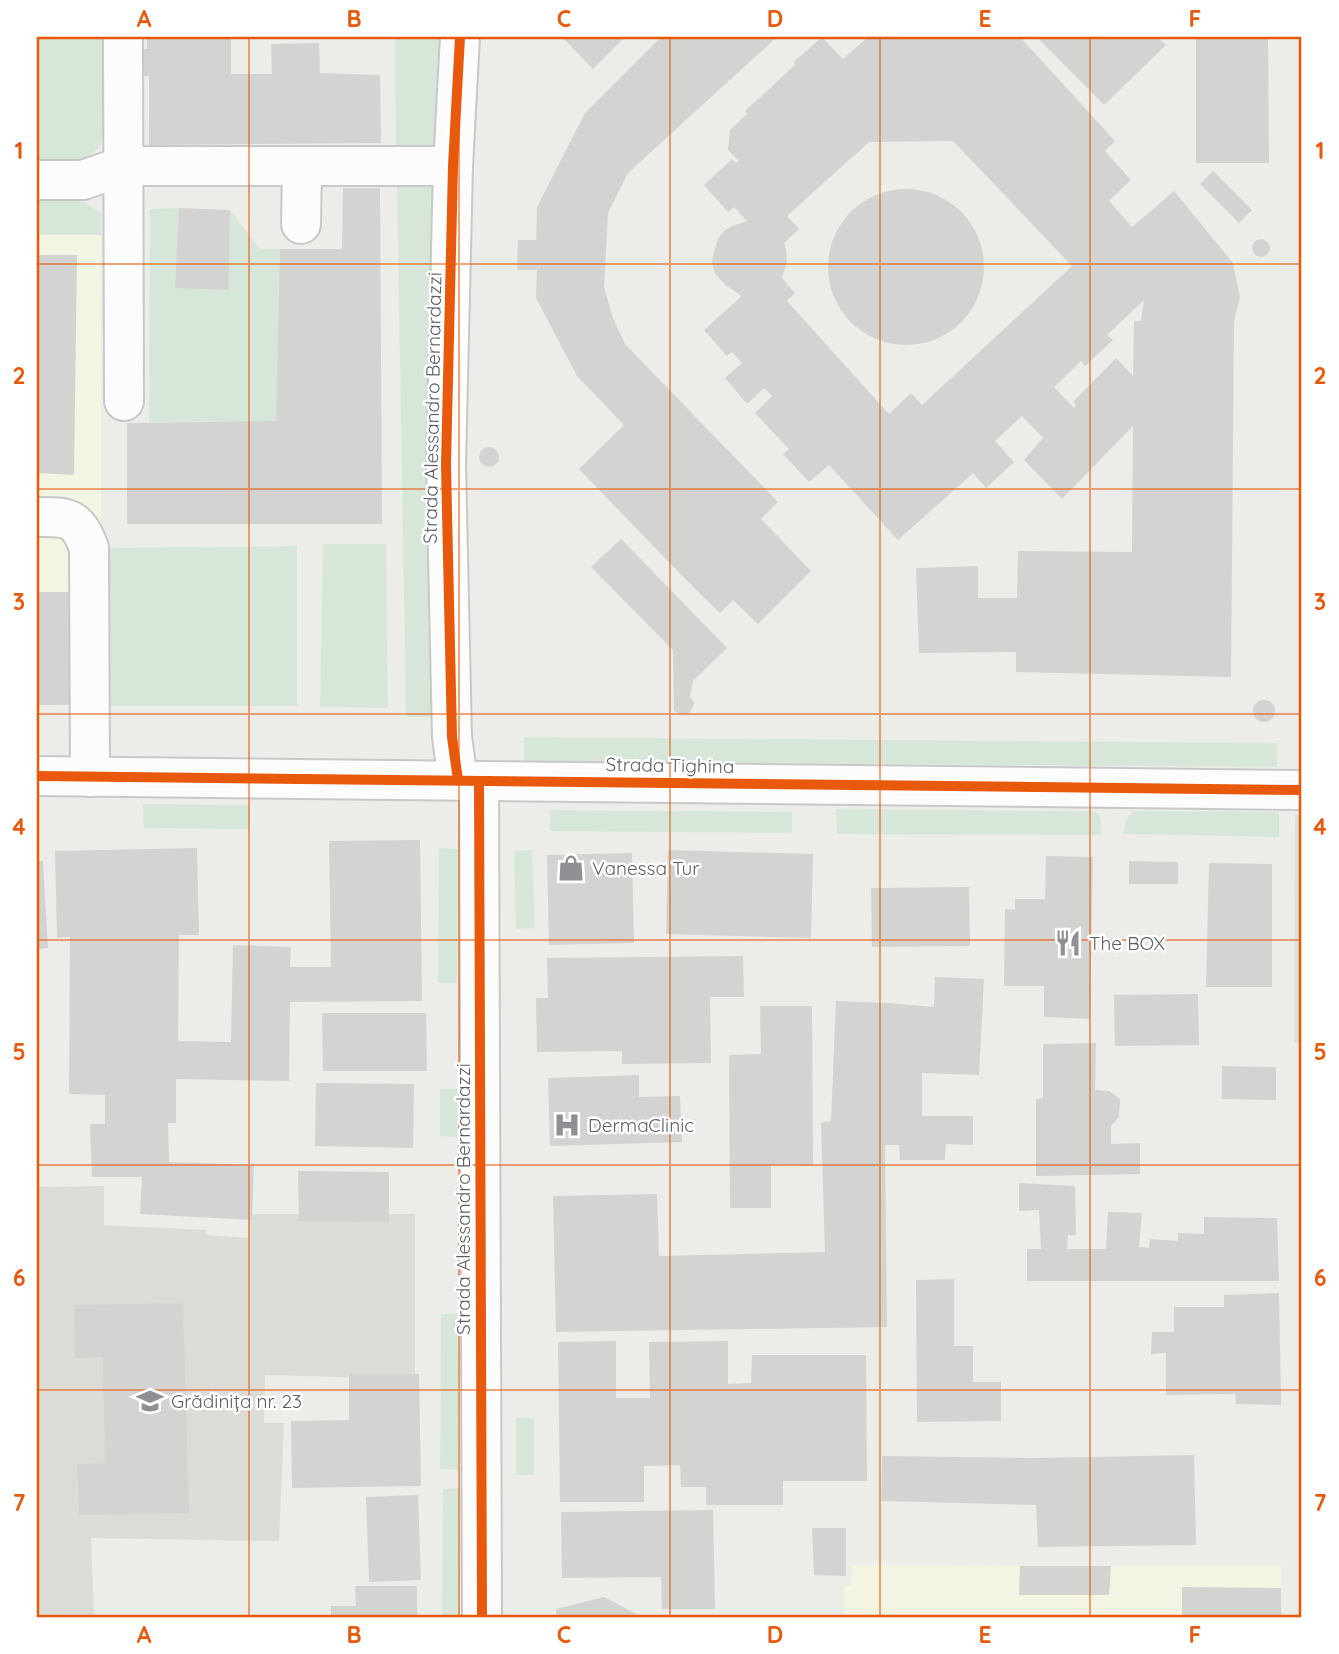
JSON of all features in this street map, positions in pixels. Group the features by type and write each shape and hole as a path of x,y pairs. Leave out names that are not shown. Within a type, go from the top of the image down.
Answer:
{"street":[{"path":"124,37 124,401"},
{"name":"Strada Alessandro Bernardazzi","path":"460,37 453,166 446,465 452,737 468,780 482,1617"},
{"path":"37,180 83,180 123,166 453,166"},
{"path":"301,224 302,167"},
{"path":"37,517 71,520 82,530 89,548 90,777"},
{"name":"Strada Tighina","path":"37,776 1302,790"}],"shaded area":[{"path":"37,37 106,37 104,136 93,153 85,158 67,163 37,164"},
{"path":"395,37 442,37 438,148 396,153"},
{"path":"397,182 435,183 434,717 406,717"},
{"path":"37,196 79,200 94,208 101,214 101,235 37,235"},
{"path":"179,208 176,288 229,289 230,210 260,249 280,249 276,421 149,422 150,209"},
{"path":"37,235 101,235 101,706 37,705"},
{"path":"323,544 386,544 388,708 320,707"},
{"path":"297,546 297,706 101,706 101,548"},
{"path":"524,737 1277,743 1277,767 524,761"},
{"path":"143,804 250,805 250,829 144,828"},
{"path":"836,809 1090,811 1100,817 1101,835 837,834"},
{"path":"550,810 792,812 792,833 550,831"},
{"path":"1135,811 1279,812 1279,837 1123,834 1127,818"},
{"path":"1295,814 1302,816 1302,1044 1294,1043"},
{"path":"439,848 458,849 457,983 438,983"},
{"path":"532,850 535,928 516,929 514,851"},
{"path":"440,1089 458,1089 458,1137 440,1136"},
{"name":"Grădinița nr. 23","path":"104,1186 104,1225 206,1230 207,1235 248,1238 248,1214 415,1214 415,1379 265,1375 264,1423 284,1423 279,1541 91,1538 94,1617 37,1617 37,1187"},
{"path":"441,1314 459,1314 458,1470 440,1469"},
{"path":"516,1418 534,1418 534,1475 516,1475"},
{"path":"461,1488 460,1617 442,1617 443,1489"},
{"path":"852,1565 1281,1566 1281,1617 844,1617 844,1585 851,1585"}],"building":[{"path":"147,37 231,37 231,74 272,74 271,44 319,43 320,73 380,75 381,143 149,145 149,76 139,76 139,49 147,49"},
{"path":"562,37 625,37 593,69"},
{"path":"661,37 777,37 628,173 608,213 604,287 613,318 625,344 778,502 761,519 811,571 758,624 733,600 720,613 579,469 624,425 577,376 536,298 537,270 517,270 518,240 536,240 537,207 585,113"},
{"path":"822,37 843,59 868,37 1020,37 1115,141 1105,151 1131,180 1109,201 1132,227 1174,191 1233,263 1240,297 1234,321 1231,677 1016,672 1016,652 919,653 916,568 978,566 978,598 1017,598 1018,551 1132,552 1133,426 1062,499 1024,460 1043,438 1022,416 995,441 1014,462 986,488 973,473 898,540 829,465 809,482 783,454 789,449 755,413 772,396 764,388 747,404 725,378 742,363 732,352 727,356 704,330 742,296 715,274 712,262 718,239 724,231 747,221 734,207 728,212 704,185 732,159 736,163 739,161 728,150 730,130 747,114 745,111 795,65 794,62","holes":["953,141 1072,266 922,405 911,393 889,414 787,301 795,293 782,278 787,262 784,243 799,229 787,216 869,142","1144,300 1141,321 1134,321 1133,376 1116,358 1073,402 1076,405 1074,408 1054,387 1081,361 1085,366 1113,340 1107,335"]},
{"path":"1037,37 1158,37 1166,45 1104,105"},
{"path":"1196,37 1268,37 1269,163 1196,163"},
{"path":"1213,171 1252,210 1239,223 1200,184"},
{"path":"343,188 380,188 382,524 127,524 127,423 276,421 280,249 342,249"},
{"path":"906,189 936,195 961,212 978,237 984,267 978,297 961,322 936,339 906,345 876,339 851,322 834,297 828,267 834,237 851,212 876,195"},
{"path":"179,208 230,210 229,290 175,288"},
{"path":"1257,239 1265,239 1270,248 1268,255 1257,257 1252,252 1252,244"},
{"path":"37,255 77,255 74,475 37,473"},
{"path":"489,447 496,450 499,457 496,464 489,467 482,464 479,457 482,450"},
{"path":"621,539 727,648 693,681 690,697 694,702 688,714 679,714 674,710 673,650 591,567"},
{"path":"37,592 77,592 78,705 37,705"},
{"path":"1264,700 1272,703 1275,711 1272,719 1264,722 1256,719 1253,711 1256,703"},
{"path":"420,840 422,1001 290,1002 289,1081 176,1079 176,1123 168,1123 169,1162 254,1165 252,1220 140,1214 142,1177 92,1177 90,1124 105,1124 105,1095 69,1094 70,937 57,938 55,851 197,848 199,935 179,935 178,1041 231,1042 233,945 291,947 290,967 331,967 329,841"},
{"path":"668,850 813,854 811,938 666,934"},
{"path":"632,853 634,943 549,945 547,855"},
{"name":"The BOX","path":"1046,856 1093,857 1090,1019 1044,1017 1044,986 1004,986 1005,909 1015,910 1015,899 1045,899"},
{"path":"37,861 43,861 48,948 37,949"},
{"path":"1129,861 1178,862 1178,884 1129,884"},
{"path":"1209,863 1272,864 1272,987 1206,987"},
{"path":"969,887 970,946 872,947 871,888"},
{"path":"743,956 744,997 710,997 711,1063 622,1064 622,1051 537,1052 536,998 548,998 547,958"},
{"path":"935,977 984,979 979,1075 922,1073 922,1116 973,1116 973,1145 946,1144 945,1160 900,1160 899,1145 885,1145 887,1327 556,1332 553,1196 657,1194 659,1256 825,1252 821,1123 831,1121 836,1001 934,1007"},
{"path":"1198,994 1199,1045 1115,1046 1114,995"},
{"path":"760,1006 812,1006 813,1166 771,1165 771,1208 730,1208 729,1055 761,1054"},
{"path":"322,1013 426,1013 427,1071 323,1071"},
{"path":"1096,1043 1095,1090 1109,1091 1120,1099 1119,1117 1111,1126 1111,1144 1140,1143 1140,1174 1036,1176 1036,1099 1043,1098 1043,1044"},
{"path":"1222,1066 1276,1067 1276,1100 1222,1099"},
{"path":"639,1075 639,1097 680,1096 682,1142 550,1146 548,1078"},
{"path":"316,1083 414,1084 413,1148 315,1146"},
{"path":"298,1171 389,1172 389,1222 299,1221"},
{"path":"1019,1183 1075,1186 1076,1235 1068,1235 1067,1249 1106,1249 1108,1212 1142,1213 1139,1247 1149,1248 1150,1239 1178,1241 1178,1233 1204,1234 1204,1217 1277,1218 1279,1281 1027,1281 1027,1249 1041,1249 1039,1210 1019,1211"},
{"path":"954,1279 954,1346 973,1346 973,1382 1001,1382 1001,1421 917,1422 916,1280"},
{"path":"1279,1293 1281,1405 1236,1404 1235,1394 1166,1395 1166,1353 1151,1354 1152,1332 1174,1332 1174,1307 1224,1307 1224,1295"},
{"path":"183,1303 189,1513 79,1515 77,1464 105,1463 103,1357 75,1358 74,1305"},
{"path":"616,1341 616,1398 650,1398 649,1342 728,1341 728,1384 751,1383 752,1355 866,1355 867,1481 783,1481 783,1505 706,1505 706,1487 681,1487 680,1465 644,1466 644,1502 560,1502 558,1342"},
{"path":"349,1374 419,1374 421,1486 292,1488 291,1421 349,1420"},
{"path":"1194,1455 1196,1545 1038,1547 1036,1505 881,1501 882,1456 1036,1458"},
{"path":"418,1495 421,1580 369,1582 366,1497"},
{"path":"713,1510 715,1609 662,1609 661,1577 562,1578 561,1512"},
{"path":"812,1528 846,1528 846,1576 814,1575"},
{"path":"1020,1566 1111,1566 1109,1595 1019,1595"},
{"path":"355,1586 417,1586 417,1617 331,1617 331,1606 356,1606"},
{"path":"1182,1587 1281,1588 1281,1617 1182,1617"},
{"path":"604,1597 642,1617 556,1617 556,1609"}],"cycle path":[{"path":"458,780 452,737 446,465 453,166 460,37"},
{"path":"37,776 1302,790"},
{"path":"479,781 482,1617"}],"place":[{"name":"Vanessa Tur","path":"571,868"},
{"name":"The BOX","path":"1068,943"},
{"name":"DermaClinic","path":"567,1125"},
{"name":"Grădinița nr. 23","path":"150,1401"}]}
